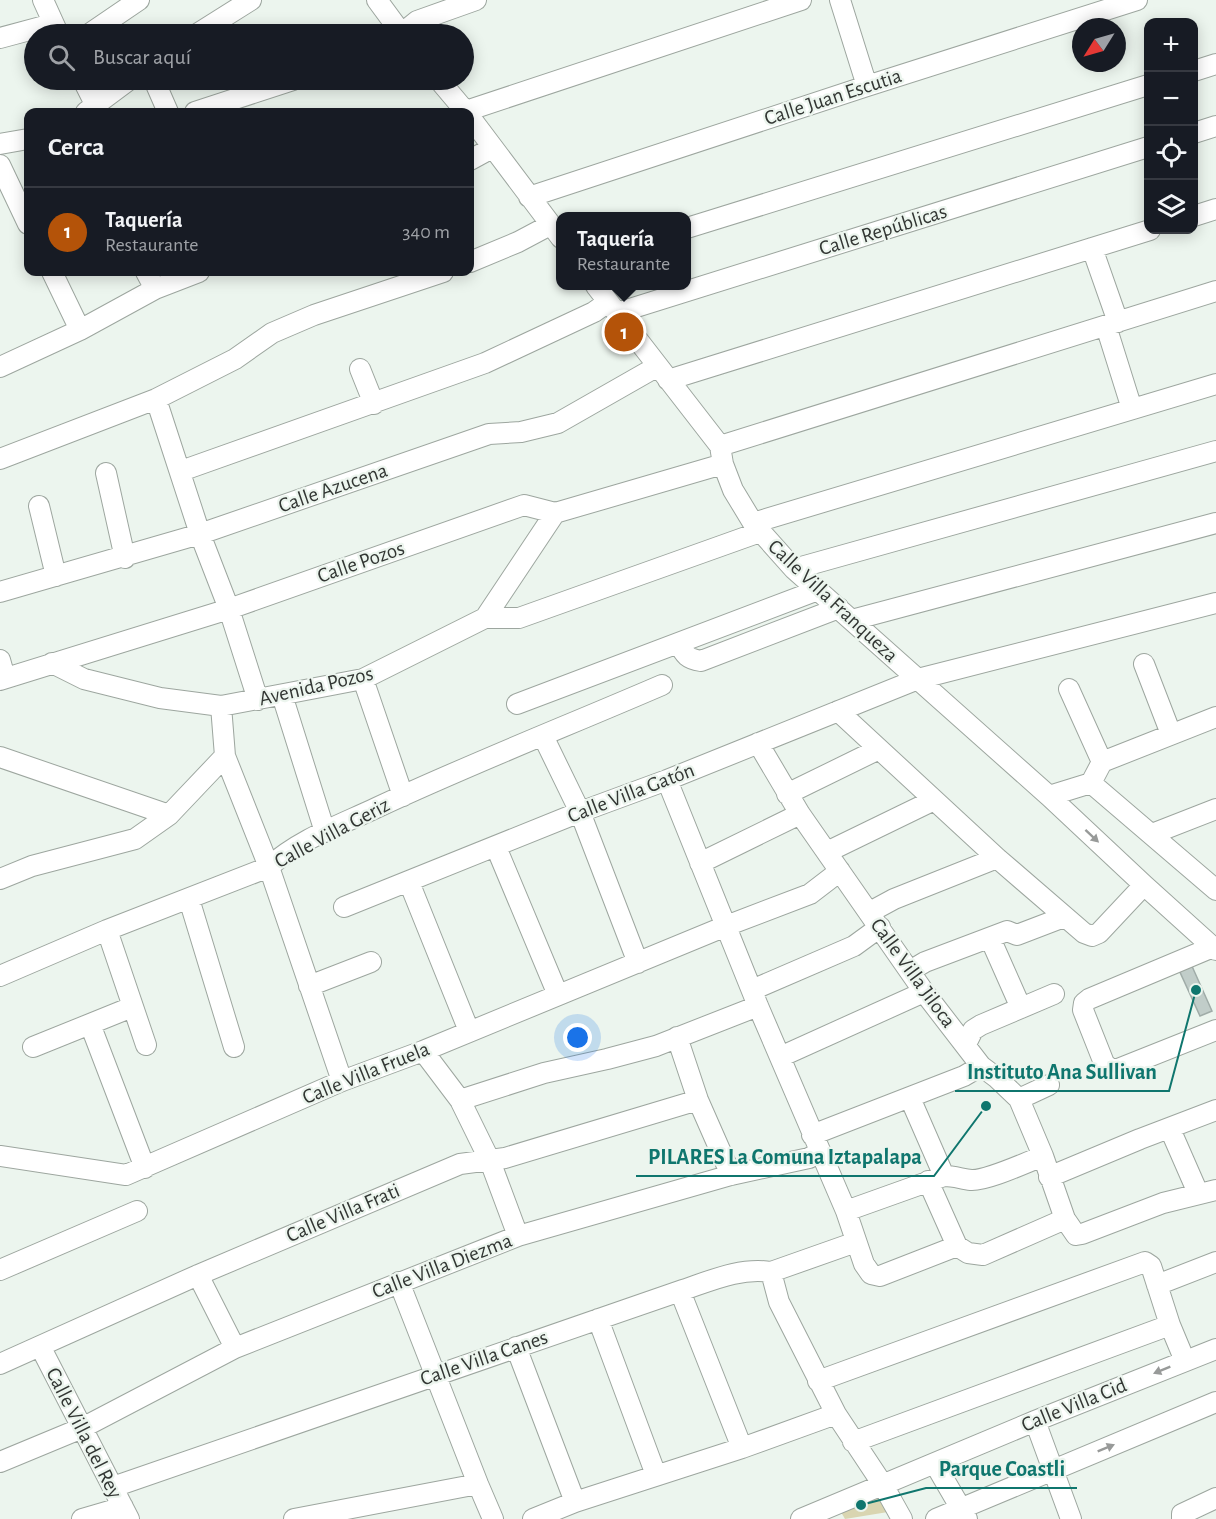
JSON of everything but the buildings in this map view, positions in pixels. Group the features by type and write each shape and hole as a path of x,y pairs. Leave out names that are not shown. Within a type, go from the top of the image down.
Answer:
{"street":[{"path":"43,0 54,24"},
{"path":"104,24 139,0"},
{"path":"213,24 251,0"},
{"path":"376,0 394,24"},
{"path":"413,24 476,0"},
{"path":"474,109 801,0"},
{"path":"840,0 867,86"},
{"name":"Calle Juan Escutia","path":"530,197 1137,0"},
{"path":"0,38 24,34"},
{"path":"1198,70 1216,64"},
{"path":"691,227 1144,87"},
{"path":"86,90 90,108 115,90"},
{"path":"158,90 166,108"},
{"path":"207,108 262,90"},
{"path":"447,90 462,108"},
{"path":"474,123 555,232 518,242 474,260"},
{"path":"1198,132 1216,126"},
{"path":"0,144 24,140"},
{"path":"474,158 492,148"},
{"name":"Calle Repúblicas","path":"691,284 1144,148"},
{"path":"0,165 24,216"},
{"path":"1198,215 1216,209"},
{"name":"Calle Azucena","path":"0,592 124,558 200,534 489,434 521,432 558,423 663,373 1144,232"},
{"path":"1092,248 1132,409"},
{"path":"53,276 80,330"},
{"path":"148,276 155,289"},
{"path":"0,367 80,330 155,289 189,276"},
{"path":"0,459 156,399 235,359 273,333 314,315 431,276"},
{"name":"Calle Villa Franqueza","path":"600,290 722,455 733,489 756,527 794,569 1049,795 1215,948"},
{"name":"Calle Repúblicas","path":"181,471 485,363 594,312 670,290"},
{"path":"555,513 1112,324 1216,291"},
{"path":"360,369 374,404"},
{"path":"485,618 519,618 756,527 1216,384"},
{"path":"156,399 258,700"},
{"path":"794,569 1216,451"},
{"path":"106,472 124,558"},
{"name":"Calle Pozos","path":"2,673 52,663 229,609 524,505 555,513"},
{"path":"39,506 56,576"},
{"name":"Avenida Pozos","path":"52,663 94,682 160,698 221,706 363,679 485,618 555,513"},
{"path":"678,643 684,655 691,660 701,661 846,614 1216,523"},
{"path":"517,704 818,590"},
{"path":"918,679 1216,603"},
{"path":"1144,664 1171,734"},
{"path":"363,679 403,796"},
{"name":"Calle Villa Gatón","path":"344,907 918,679"},
{"name":"Calle Villa Geriz","path":"0,976 107,930 269,867 281,856 325,832 403,796 662,685"},
{"path":"1069,689 1102,762"},
{"path":"282,695 325,832"},
{"path":"221,706 225,756 269,867 342,1081"},
{"path":"838,711 997,858 1084,933 1092,936 1099,933 1144,885"},
{"path":"1049,795 1090,783 1102,762 1216,717"},
{"path":"543,736 580,812 638,963"},
{"name":"Calle Villa Jiloca","path":"758,743 800,814 924,992 981,1066 1019,1099 1070,1227"},
{"path":"787,794 879,749"},
{"path":"0,879 32,866 135,839 169,815 225,756"},
{"path":"0,757 169,815"},
{"path":"667,780 755,998 846,1212 864,1264 871,1274 880,1276 957,1246"},
{"path":"1090,783 1216,890"},
{"path":"827,852 934,800"},
{"path":"1152,834 1216,809"},
{"path":"700,863 800,814"},
{"path":"496,847 558,995"},
{"path":"460,1100 544,1073 656,1046 677,1037 854,946 894,899 997,858"},
{"name":"Calle Villa Fruela","path":"0,1156 126,1175 342,1081 423,1051 726,926 810,894 840,871"},
{"path":"409,882 469,1031"},
{"path":"189,899 234,1047"},
{"path":"910,970 925,962 1007,931 1017,935 1064,917"},
{"path":"107,930 146,1045"},
{"path":"990,938 1021,1008"},
{"path":"1215,948 1089,999 1084,1003 1083,1010 1104,1063 1110,1069 1118,1069 1216,1030"},
{"path":"309,986 371,962"},
{"path":"780,1057 924,992"},
{"path":"966,1044 974,1030 981,1024 1054,994"},
{"path":"33,1047 132,1006"},
{"path":"90,1024 145,1168"},
{"path":"677,1037 698,1100 731,1175"},
{"path":"423,1051 460,1100 490,1161 518,1236"},
{"name":"Calle Villa Diezma","path":"0,1462 82,1428 235,1348 518,1236 731,1175 809,1158 816,1143 910,1098 964,1076 981,1066"},
{"path":"1019,1099 1049,1085"},
{"path":"910,1098 957,1246 968,1253 983,1255 1070,1227 1082,1234 1163,1203 1207,1192 1170,1129"},
{"name":"Calle Villa Frati","path":"0,1364 198,1275 460,1164 505,1158 698,1100"},
{"path":"1049,1177 1140,1138 1170,1129 1216,1110"},
{"path":"846,1212 936,1178 954,1176 972,1180 983,1179 1043,1156"},
{"path":"0,1270 137,1211"},
{"name":"Calle Villa Canes","path":"113,1487 680,1291 741,1271 771,1272 856,1242"},
{"path":"818,1381 1146,1262 1151,1266 1170,1325 1185,1361"},
{"path":"1157,1285 1216,1262"},
{"path":"771,1272 779,1302 818,1381 853,1442 883,1485 902,1519"},
{"path":"198,1275 235,1348"},
{"path":"399,1282 493,1519"},
{"path":"680,1291 742,1448"},
{"path":"598,1319 656,1475"},
{"path":"853,1442 1170,1325"},
{"name":"Calle Villa del Rey","path":"40,1346 126,1513"},
{"path":"516,1347 575,1502"},
{"name":"Calle Villa Cid","path":"801,1519 1035,1421 1216,1349"},
{"path":"936,1519 965,1514 1052,1470 1216,1402"},
{"path":"533,1519 575,1502 742,1448 836,1414"},
{"path":"1035,1421 1071,1519"},
{"path":"935,1464 965,1514"},
{"path":"294,1519 478,1484"},
{"path":"1182,1517 1216,1498"},
{"path":"82,1519 126,1513"}],"shaded area":[{"path":"874,1480 888,1512 845,1519 833,1498"}],"place":[{"name":"Taquería","path":"624,332"},
{"name":"Instituto Ana Sullivan","path":"1196,990"},
{"name":"PILARES La Comuna Iztapalapa","path":"986,1106"},
{"name":"Parque Coastli","path":"861,1505"}]}
